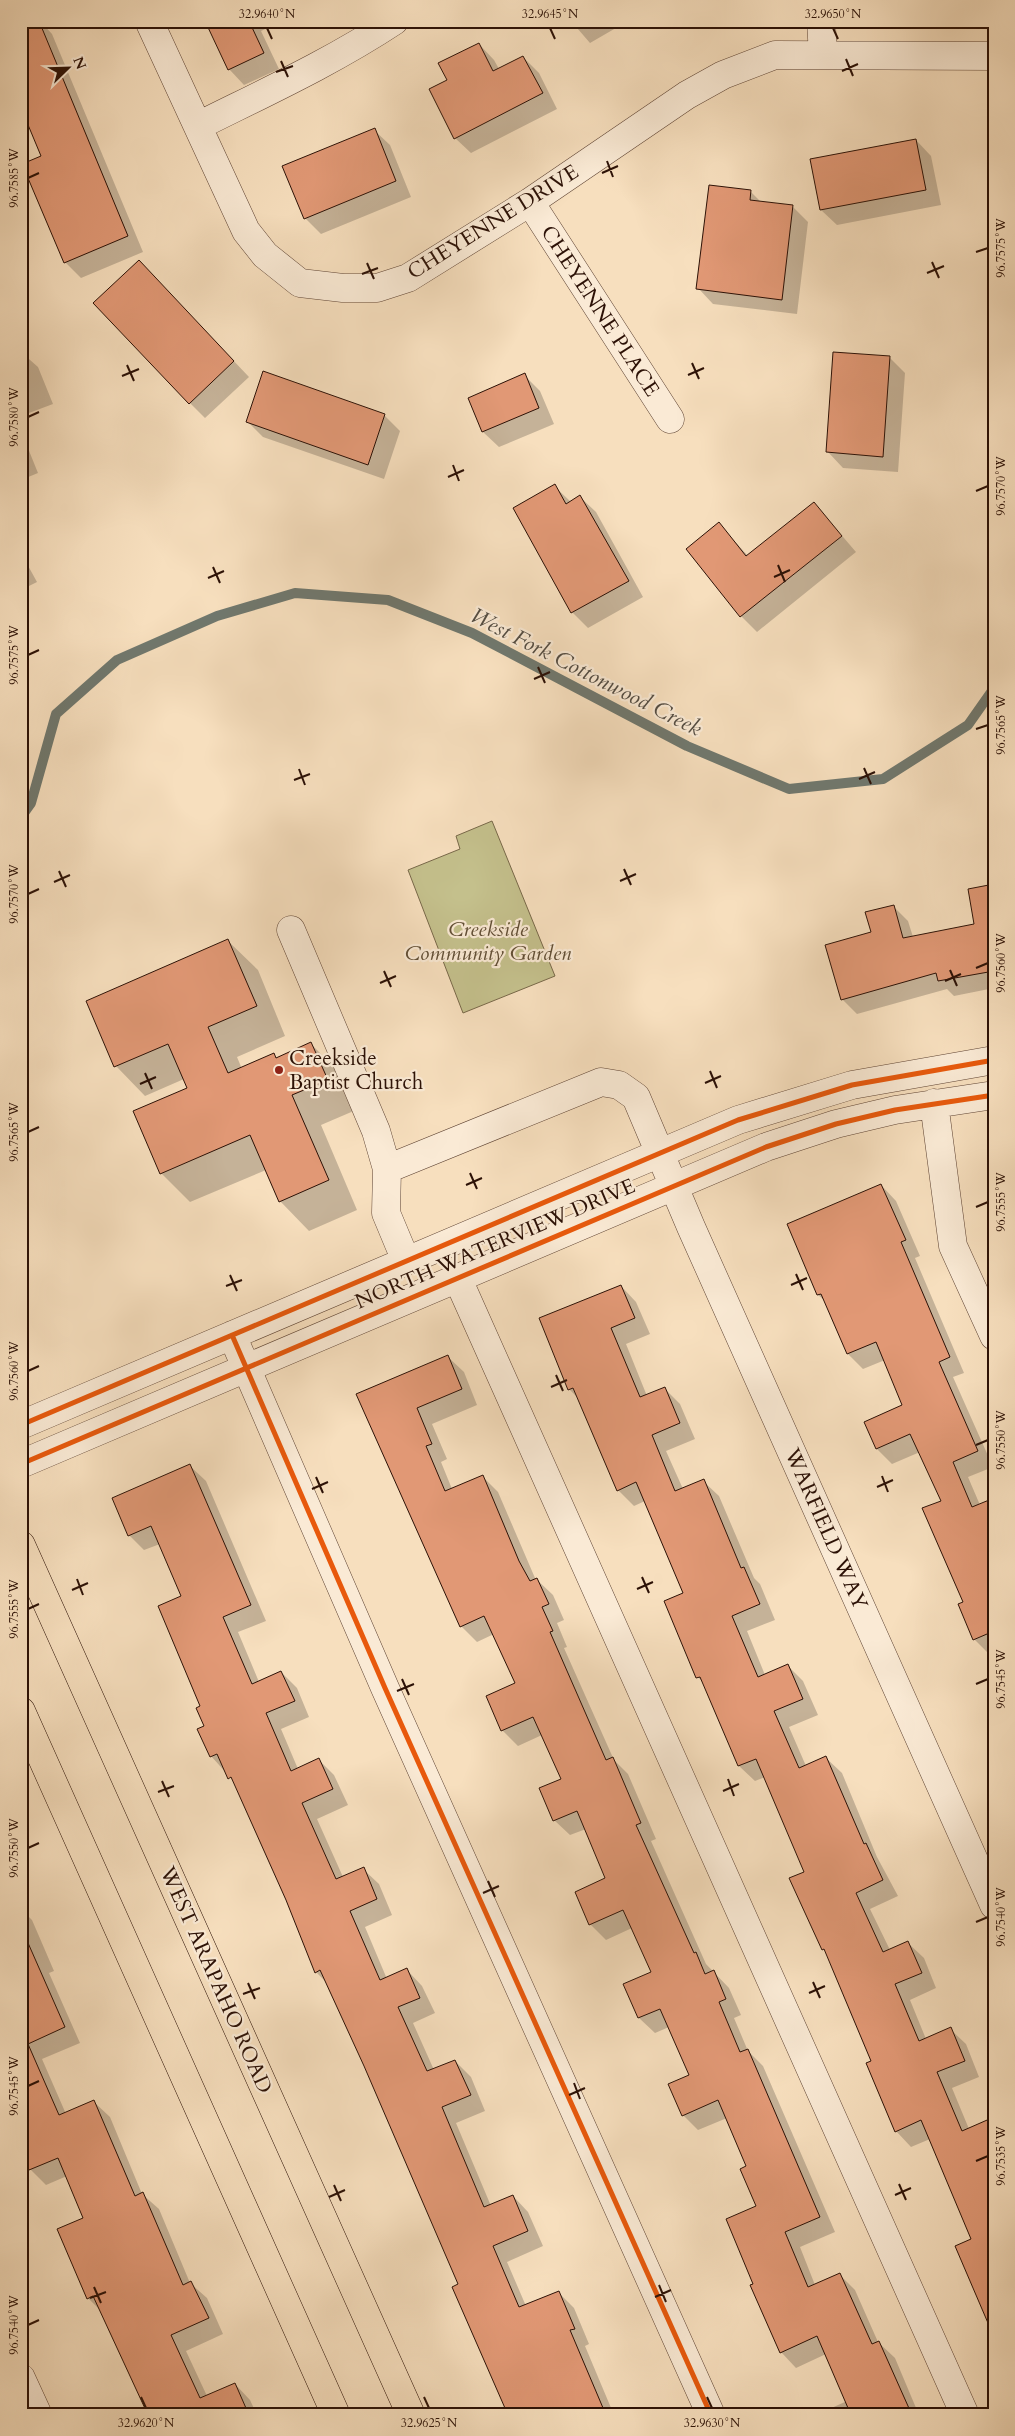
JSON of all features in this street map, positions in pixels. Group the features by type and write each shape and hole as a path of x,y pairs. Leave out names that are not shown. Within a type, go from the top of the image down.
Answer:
{"main road":[{"name":"WEST ARAPAHO ROAD","path":"21,1544 410,2415"},
{"path":"21,1711 336,2415"}],"street":[{"name":"CHEYENNE DRIVE","path":"149,21 246,231 265,254 300,283 343,288 378,288 408,278 530,202 687,96 723,75 775,55 994,56"},
{"path":"198,126 284,84 367,39 394,21"},
{"path":"821,21 823,55"},
{"name":"CHEYENNE PLACE","path":"530,202 670,419"},
{"path":"291,930 376,1132 387,1169 386,1213 406,1261"},
{"name":"NORTH WATERVIEW DRIVE","path":"21,1425 738,1120 820,1094 902,1075 994,1060"},
{"name":"WARFIELD WAY","path":"387,1169 601,1082 619,1084 636,1098 672,1185 994,1905"},
{"name":"NORTH WATERVIEW DRIVE","path":"21,1464 672,1185 766,1147 836,1124 934,1103 994,1095"},
{"path":"934,1103 953,1246 994,1336"},
{"path":"457,1277 966,2415"},
{"path":"232,1335 384,1688 711,2415"},
{"path":"21,2378 38,2415"}],"green space":[{"name":"Creekside Community Garden","path":"492,821 555,976 463,1013 408,870 460,849 456,836"}],"building":[{"path":"21,21 39,21 128,236 64,263 22,164 41,156 21,108"},
{"path":"205,21 249,21 264,53 228,70"},
{"path":"479,43 493,71 523,56 543,93 454,139 429,89 447,80 438,63"},
{"path":"375,128 396,181 304,219 282,166"},
{"path":"916,139 926,190 820,210 810,159"},
{"path":"709,185 751,190 750,200 793,205 782,300 696,289"},
{"path":"139,260 234,361 189,404 93,303"},
{"path":"833,352 890,356 883,457 826,452"},
{"path":"263,371 385,414 368,465 246,422"},
{"path":"525,373 539,408 482,432 468,398"},
{"path":"555,484 566,504 580,495 629,581 571,613 513,508"},
{"path":"814,502 842,536 740,617 686,549 719,522 746,556"},
{"path":"994,884 994,971 938,981 936,973 841,1000 825,945 871,932 865,912 894,905 903,938 974,924 968,889"},
{"name":"Creekside Baptist Church","path":"228,939 257,1006 208,1027 228,1073 274,1053 276,1058 311,1042 328,1080 292,1095 329,1180 279,1202 250,1135 160,1174 133,1111 187,1088 168,1044 114,1067 86,1001"},
{"path":"881,1184 906,1240 901,1242 950,1357 939,1362 978,1451 953,1462 972,1507 994,1498 994,1631 973,1640 958,1604 963,1602 922,1508 941,1501 910,1434 876,1449 864,1422 902,1405 876,1342 847,1354 821,1294 817,1295 787,1224"},
{"path":"621,1285 635,1318 611,1328 640,1397 665,1387 680,1423 652,1435 675,1491 704,1479 741,1568 744,1567 760,1604 732,1616 758,1677 788,1664 803,1699 774,1711 799,1768 826,1756 864,1844 866,1843 883,1880 856,1893 883,1952 908,1941 922,1973 895,1984 919,2041 951,2027 965,2061 937,2072 962,2131 994,2117 994,2337 955,2246 971,2239 921,2120 895,2132 866,2063 871,2061 824,1949 822,1950 789,1878 804,1872 756,1759 738,1766 700,1677 696,1678 664,1601 683,1593 636,1482 617,1491 573,1388 568,1390 539,1318"},
{"path":"448,1355 462,1389 417,1408 432,1444 426,1446 445,1491 483,1475 519,1561 530,1581 537,1578 549,1604 542,1607 553,1631 550,1632 606,1760 613,1757 641,1823 636,1825 694,1953 696,1952 705,1974 714,1970 726,1999 719,2002 740,2052 748,2049 820,2217 785,2232 808,2287 840,2273 872,2344 879,2341 912,2415 851,2415 817,2336 780,2353 750,2285 753,2284 726,2219 756,2206 740,2169 746,2166 718,2100 682,2116 668,2084 689,2075 660,2009 638,2018 623,1984 651,1972 623,1910 589,1925 575,1892 605,1878 577,1811 553,1821 539,1788 561,1779 533,1717 501,1731 486,1696 515,1683 484,1616 460,1627 356,1394"},
{"path":"190,1464 251,1605 223,1617 252,1684 281,1671 295,1701 266,1713 291,1771 319,1758 333,1789 302,1803 336,1879 364,1867 377,1899 350,1911 380,1980 407,1968 420,1998 398,2007 427,2071 455,2060 471,2095 442,2107 484,2207 513,2195 528,2231 493,2246 519,2307 559,2291 575,2329 570,2330 606,2415 508,2415 452,2287 458,2284 364,2066 320,1970 315,1973 286,1900 231,1777 228,1779 217,1754 210,1757 197,1729 204,1726 196,1708 200,1706 158,1606 181,1596 151,1526 128,1536 112,1498"},
{"path":"21,1927 65,2027 28,2044 59,2115 94,2100 135,2196 143,2192 183,2285 191,2281 209,2318 171,2335 200,2398 235,2383 249,2415 148,2415 93,2296 87,2299 57,2229 83,2218 58,2158 29,2170 21,2151"}],"waterway":[{"name":"West Fork Cottonwood Creek","path":"21,817 31,803 56,714 117,660 217,616 295,593 388,600 472,633 687,746 789,789 883,779 968,725 994,688"}],"cycle path":[{"path":"21,1425 738,1120 852,1085 994,1060"},
{"path":"21,1464 766,1147 836,1124 895,1110 994,1095"},
{"path":"232,1335 385,1688 711,2415"}],"place":[{"name":"Creekside Baptist Church","path":"279,1070"}]}
